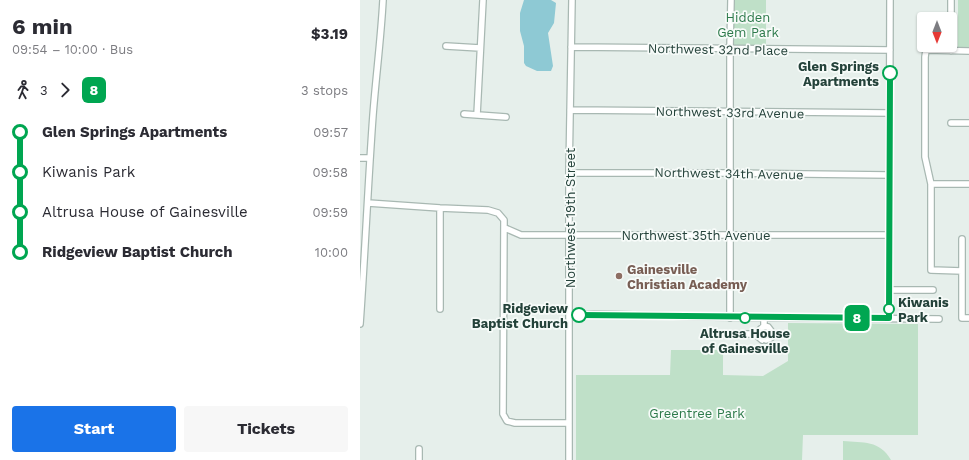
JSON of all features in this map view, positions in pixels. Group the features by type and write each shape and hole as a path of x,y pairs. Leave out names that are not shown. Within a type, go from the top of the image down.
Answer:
{"street":[{"path":"360,324 363,223 368,203 376,74 380,48 383,0"},
{"path":"477,115 483,0"},
{"name":"Northwest 19th Street","path":"569,460 570,110 572,0"},
{"path":"730,318 731,0"},
{"path":"889,318 890,0"},
{"path":"951,0 951,12"},
{"path":"446,46 480,48"},
{"name":"Northwest 32nd Place","path":"571,47 890,50"},
{"path":"957,51 969,51"},
{"path":"926,52 925,157 931,184 931,270 962,271"},
{"name":"Northwest 33rd Avenue","path":"570,110 889,113"},
{"path":"464,114 506,116"},
{"path":"951,123 969,123"},
{"path":"360,158 370,158"},
{"name":"Northwest 34th Avenue","path":"570,173 889,175"},
{"path":"931,184 969,184"},
{"path":"368,203 488,210 498,213 504,220 505,228 503,414 507,421 515,423 569,424"},
{"path":"440,208 440,309"},
{"name":"Northwest 35th Avenue","path":"505,228 521,235 889,235"},
{"path":"962,239 962,318 969,318"},
{"path":"889,290 933,290"},
{"path":"570,316 594,314 730,318 939,319"},
{"path":"756,334 764,326 764,318"},
{"path":"734,334 756,334 764,340 771,338 772,334 768,327 764,326"},
{"path":"419,449 419,460"}],"green space":[{"name":"Hidden Gem Park","path":"731,0 766,0 766,49 730,48"},
{"path":"958,0 969,0 969,48 958,48"},
{"name":"Greentree Park","path":"788,323 918,324 918,435 803,435 802,460 576,460 576,375 670,375 671,350 723,350 723,375 763,376 788,361"},
{"path":"843,441 876,446 882,449 891,460 843,460"}],"water":[{"path":"524,0 551,0 556,3 554,23 548,33 553,66 551,71 537,71 526,66 524,63 524,46 520,31 520,13"}],"bus line":[{"name":"8","path":"579,315 889,318 890,73"}],"place":[{"name":"Glen Springs Apartments","path":"890,73"},
{"name":"Gainesville Christian Academy","path":"619,276"},
{"name":"Kiwanis Park","path":"889,309"},
{"name":"Ridgeview Baptist Church","path":"579,315"},
{"name":"Altrusa House of Gainesville","path":"745,318"}]}
